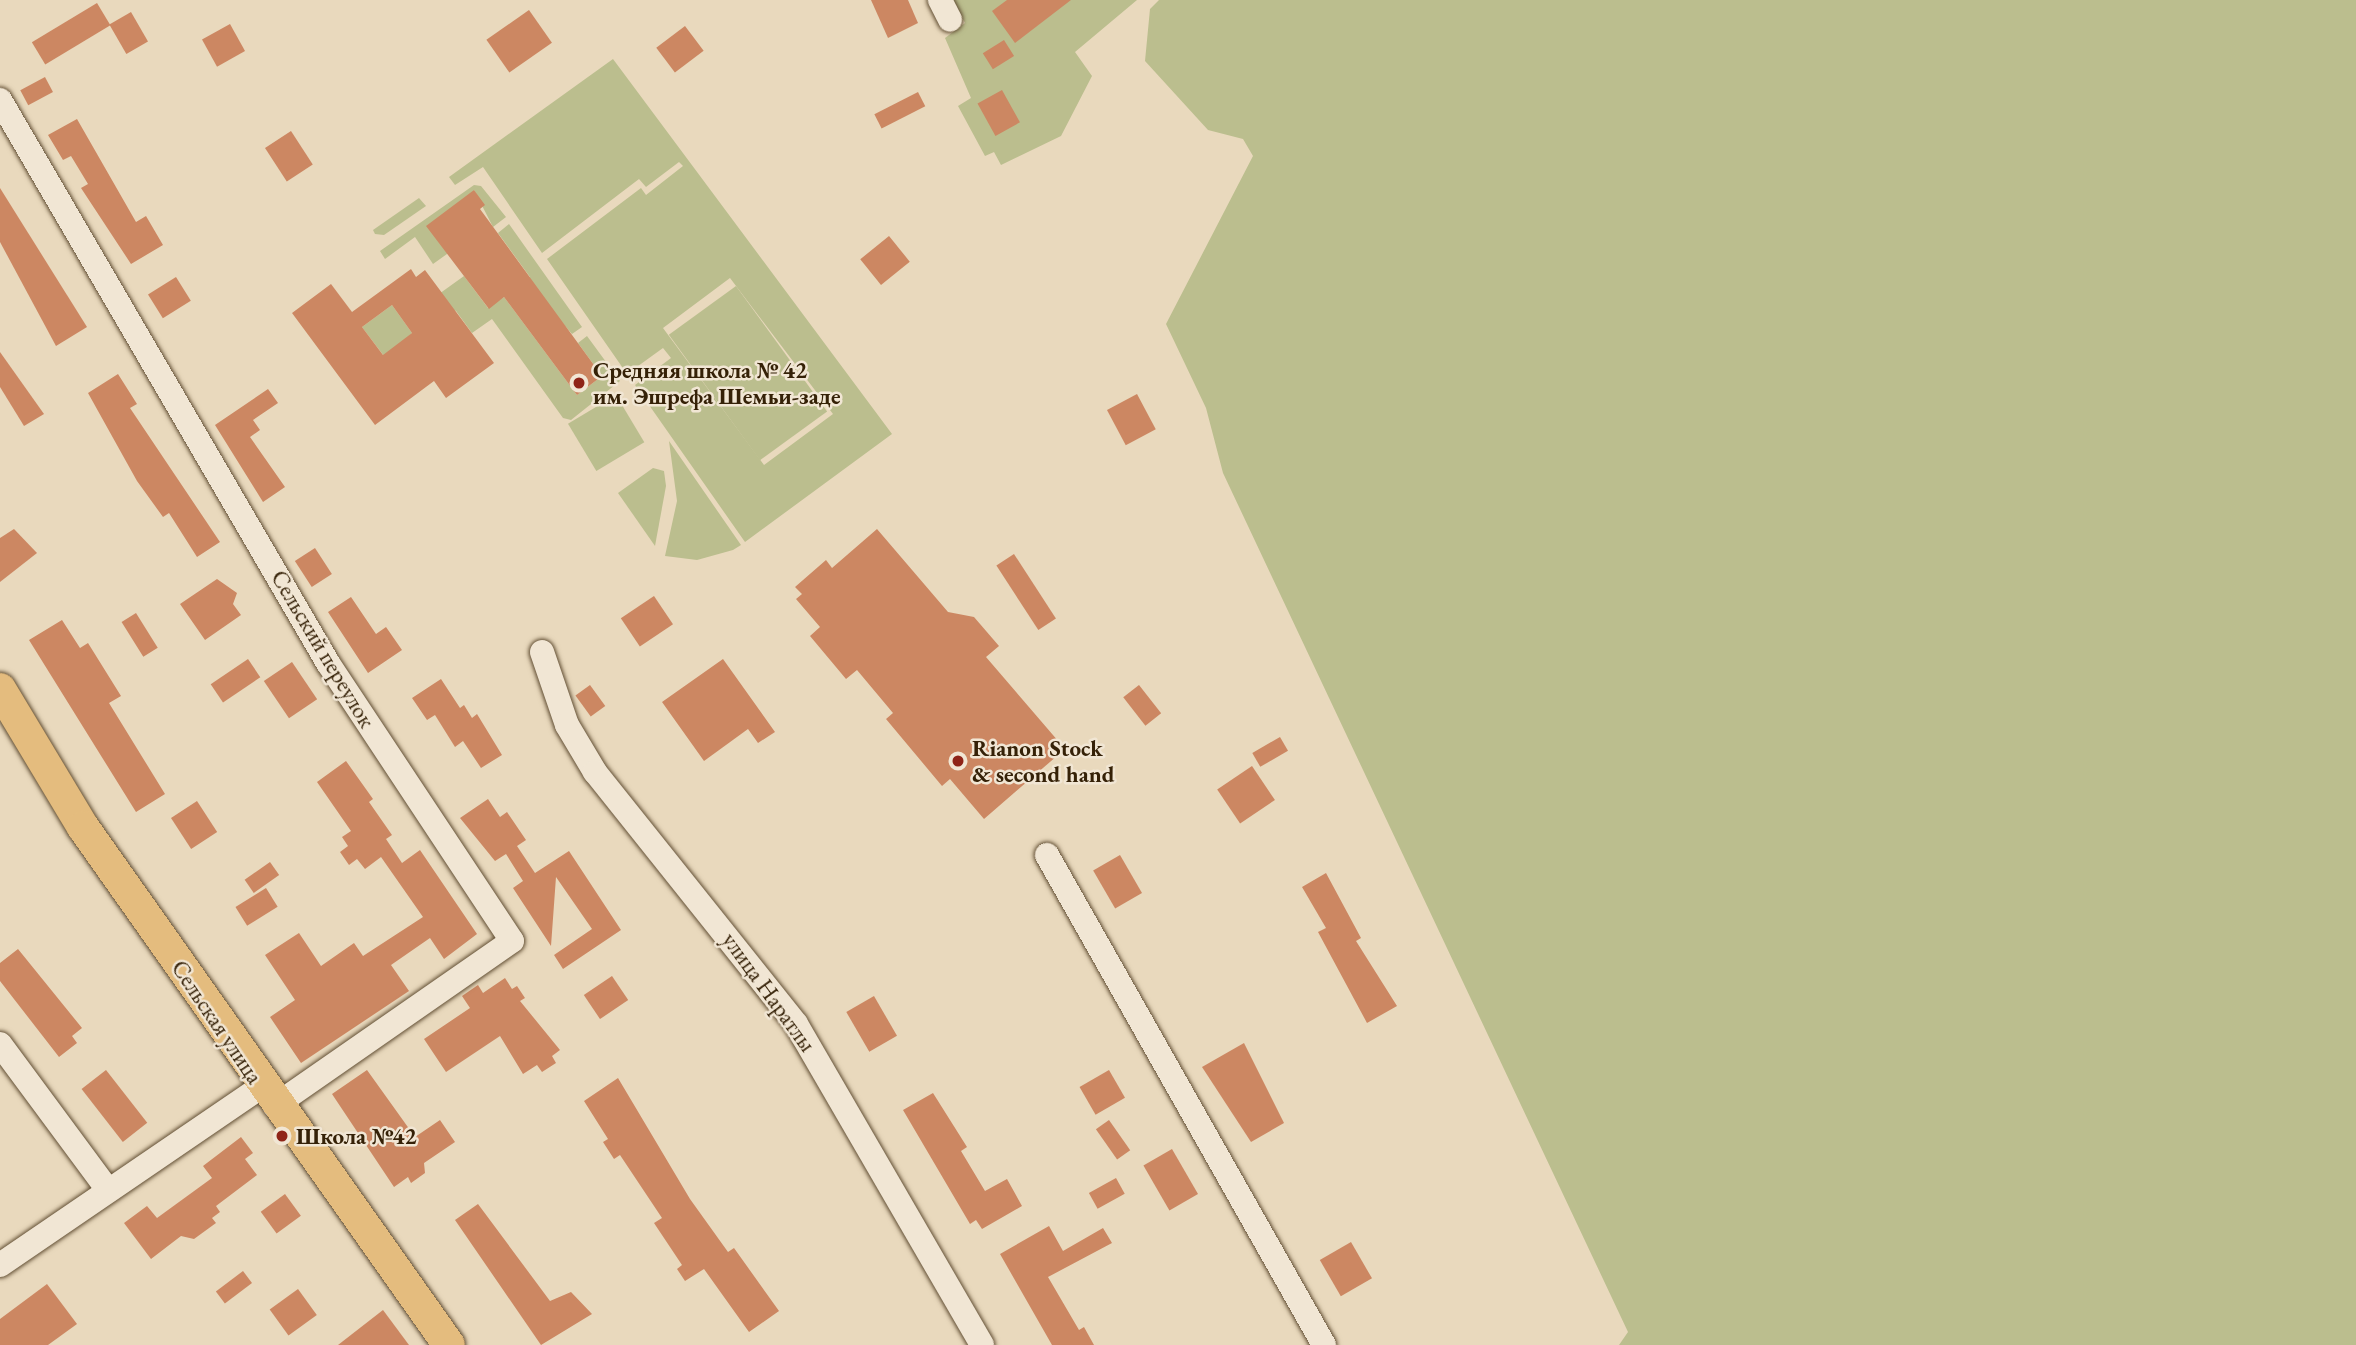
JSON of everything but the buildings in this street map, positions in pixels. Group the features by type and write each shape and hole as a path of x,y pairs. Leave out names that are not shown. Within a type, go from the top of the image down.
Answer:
{"main road":[{"name":"Сельская улица","path":"0,689 83,827 268,1096 449,1345"}],"street":[{"name":"Сельский переулок","path":"0,100 328,663 512,941 268,1096"},
{"name":"улица Наратлы","path":"542,652 567,725 595,772 796,1024 982,1345"},
{"path":"1047,855 1324,1345"},
{"path":"0,1044 108,1191"},
{"path":"0,1265 108,1191 268,1096"}],"green space":[{"path":"953,0 1137,0 1075,52 1092,76 1061,136 1001,165 994,152 985,156 958,106 971,98 945,38 965,23"},
{"path":"1159,0 2356,0 2356,1345 1619,1345 1628,1332 1223,473 1206,408 1166,324 1253,156 1243,139 1208,130 1145,61 1150,9"},
{"path":"613,59 892,434 745,542 635,385 671,358 663,348 627,374 547,259 641,188 646,195 683,166 679,162 646,187 639,179 542,253 483,167 455,185 449,177","holes":["730,278 833,414 764,465 663,328"]},
{"path":"474,185 481,186 506,217 493,227 474,190 447,254 433,264 415,237 385,259 380,251"},
{"path":"419,198 426,206 384,235 375,234 373,230"},
{"path":"509,224 582,327 572,334 526,280 530,277 498,233"},
{"path":"464,276 488,308 504,297 577,395 602,376 578,343 587,336 620,381 571,420 563,418 492,319 472,333 456,311 432,299"},
{"path":"736,286 827,411 760,460 669,335"},
{"path":"392,305 412,333 387,360 362,327"},
{"path":"616,395 644,442 596,471 568,424"},
{"path":"669,441 741,545 733,550 697,560 665,556 677,501"},
{"path":"653,468 664,471 666,486 655,546 618,493"}],"place":[{"name":"Средняя школа № 42 им. Эшрефа Шемьи-заде","path":"579,383"},
{"name":"Rianon Stock & second hand","path":"958,761"},
{"name":"Школа №42","path":"282,1136"}]}
